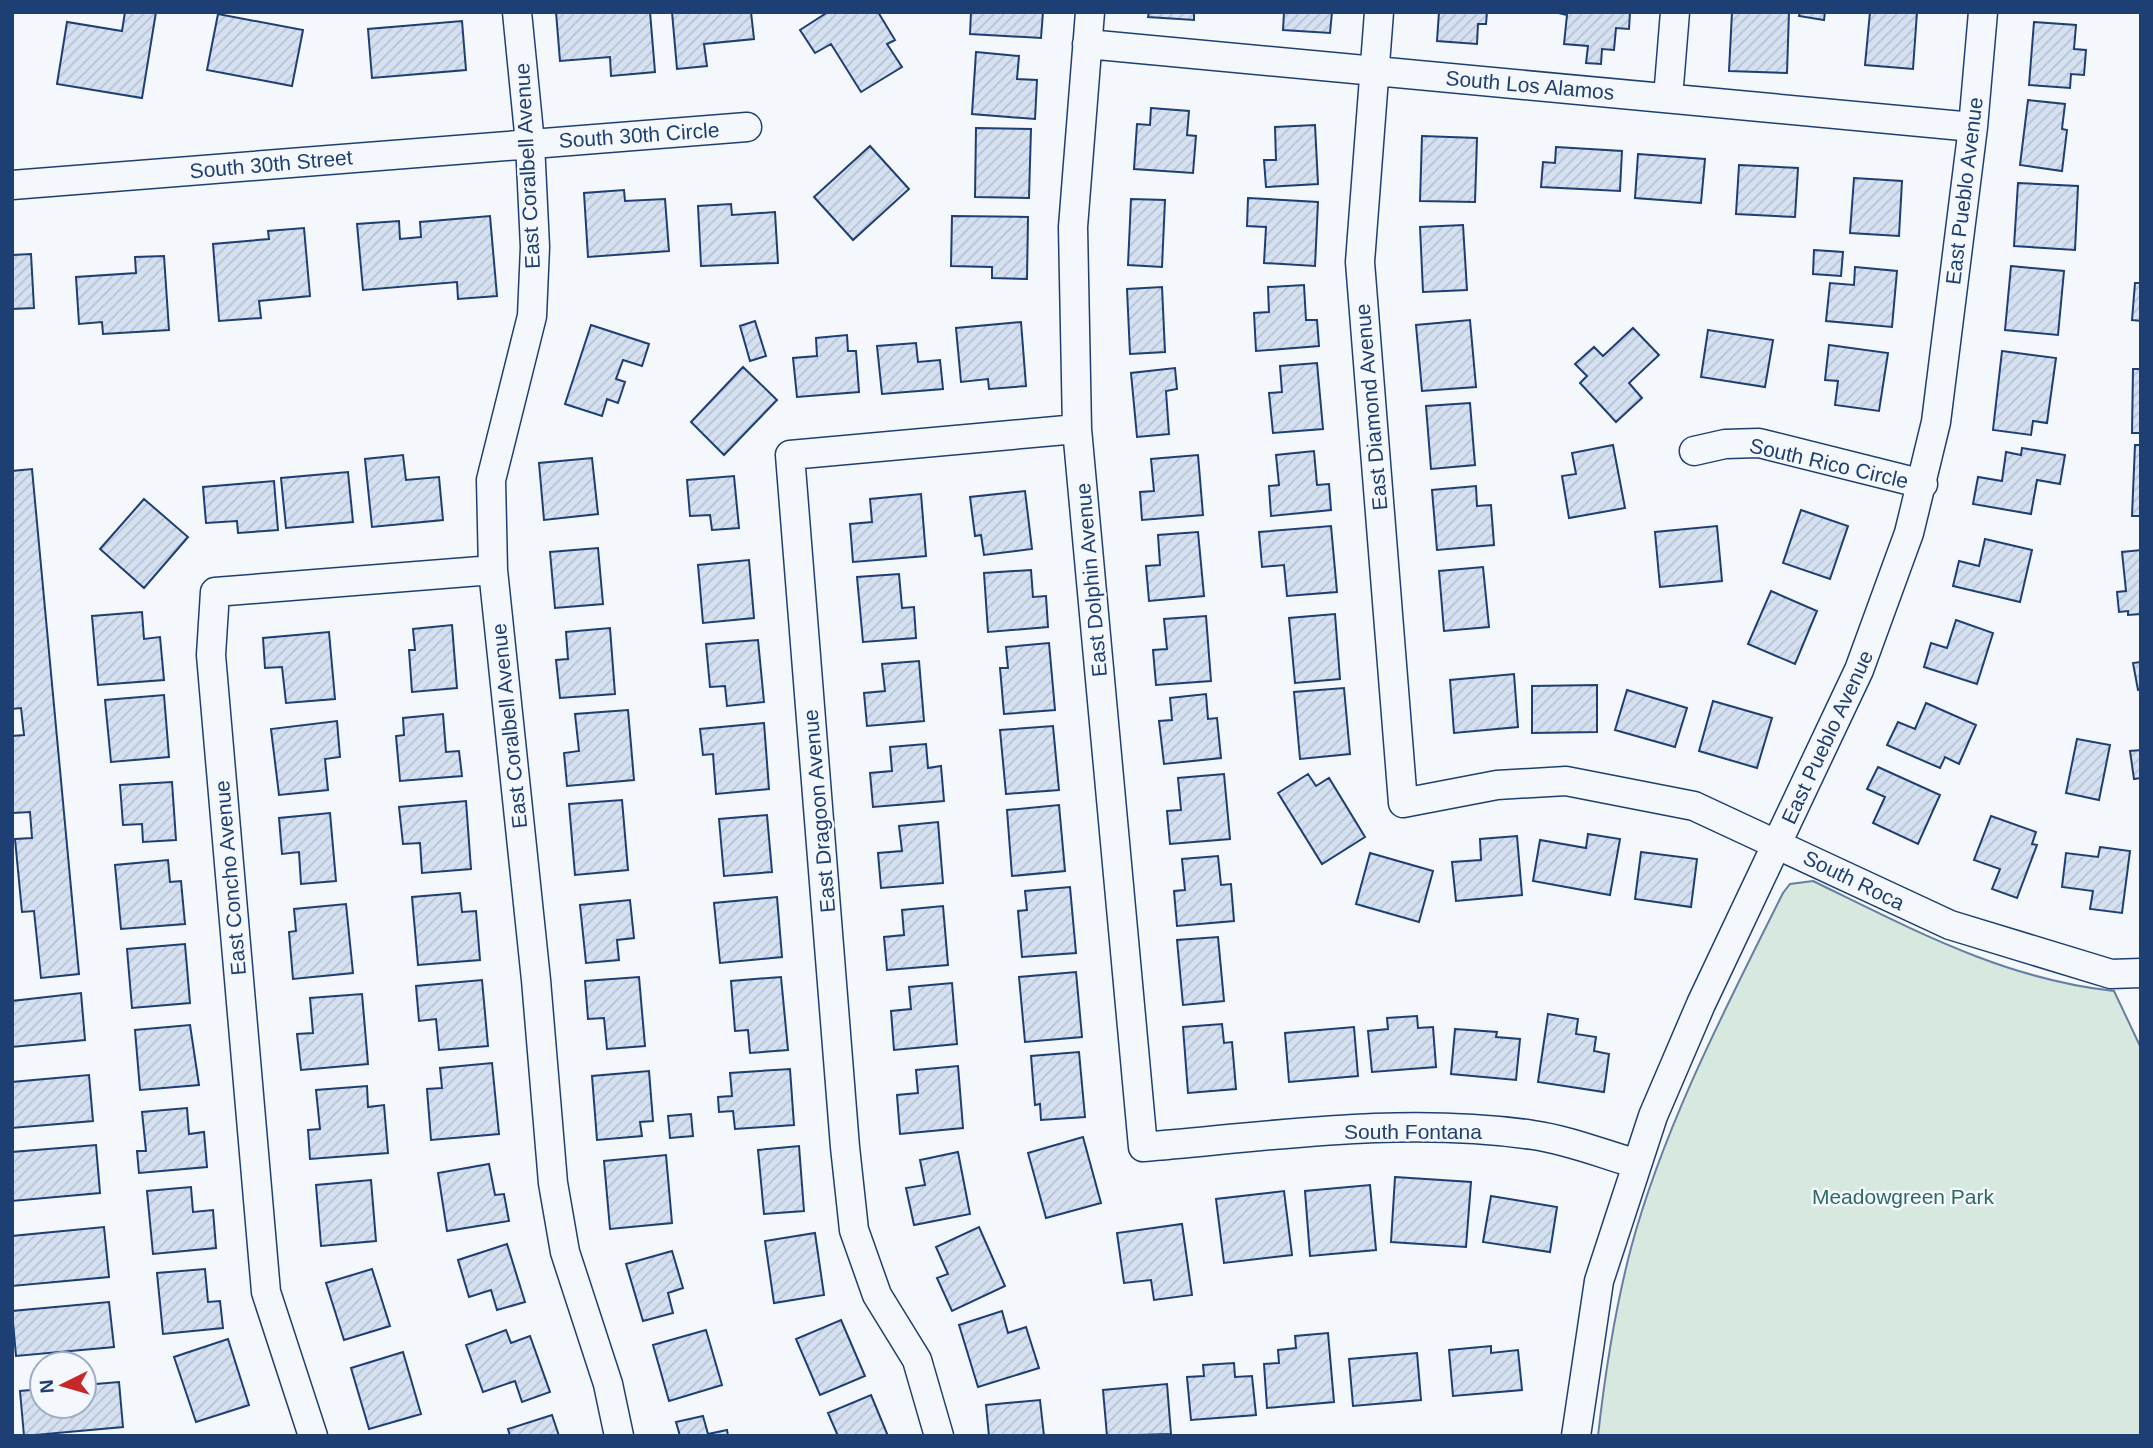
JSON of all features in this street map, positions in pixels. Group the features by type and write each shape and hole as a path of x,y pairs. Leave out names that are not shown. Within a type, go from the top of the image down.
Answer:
{"street":[{"name":"East Coralbell Avenue","path":"517,12 530,143 535,247 532,316 491,480 493,570 537,980 553,1183 565,1252 608,1384 619,1436"},
{"name":"East Dolphin Avenue","path":"1090,12 1073,227 1077,429 1143,1147"},
{"name":"East Diamond Avenue","path":"1379,12 1360,262 1403,803"},
{"path":"1668,98 1675,12"},
{"name":"East Pueblo Avenue","path":"1576,1436 1599,1281 1653,1115 1701,1004 1779,843 1878,625 1923,484 1936,422 1973,127 1983,12"},
{"name":"South Los Alamos","path":"1087,44 1973,127"},
{"name":"South 30th Circle","path":"530,143 747,127"},
{"name":"South 30th Street","path":"12,185 530,143"},
{"name":"East Dragoon Avenue","path":"939,1436 917,1360 877,1295 855,1230 844,1133 790,454 1077,429"},
{"name":"South Rico Circle","path":"1694,451 1725,444 1759,443 1923,484"},
{"name":"East Concho Avenue","path":"313,1436 266,1292 211,655 215,592 493,570"},
{"name":"South Roca","path":"1403,803 1497,785 1566,780 1694,806 1779,843 1950,925 2111,974 2141,973"},
{"name":"South Fontana","path":"1143,1147 1382,1126 1535,1135 1636,1164"}],"green space":[{"name":"Meadowgreen Park","path":"1813,881 1922,934 1996,964 2073,985 2114,991 2141,1048 2141,1436 1598,1436 1611,1341 1625,1271 1661,1157 1698,1067 1783,893 1790,884"}],"building":[{"path":"125,12 156,12 142,98 57,84 67,22 122,31"},
{"path":"556,12 650,12 655,72 611,76 610,57 560,61"},
{"path":"672,12 751,12 754,39 704,44 707,66 677,69"},
{"path":"828,12 878,12 895,40 887,44 902,67 861,92 831,44 815,53 800,30"},
{"path":"971,12 1043,12 1041,38 970,34"},
{"path":"1149,12 1194,12 1194,20 1148,17"},
{"path":"1284,12 1332,12 1330,33 1283,30"},
{"path":"1439,12 1487,12 1486,24 1478,24 1477,44 1437,41"},
{"path":"1554,12 1630,12 1629,29 1616,28 1614,50 1602,49 1601,64 1586,63 1588,46 1564,44 1567,15"},
{"path":"1732,12 1789,12 1787,73 1729,71"},
{"path":"1800,12 1825,12 1824,20 1799,16"},
{"path":"1870,12 1917,12 1913,69 1865,65"},
{"path":"218,14 303,30 292,86 207,70"},
{"path":"462,21 466,70 372,78 368,29"},
{"path":"2034,22 2076,25 2074,49 2086,50 2084,75 2071,74 2070,88 2029,85"},
{"path":"976,52 1019,56 1017,79 1037,80 1035,119 972,114"},
{"path":"2028,100 2065,104 2062,129 2067,130 2062,171 2020,165"},
{"path":"1151,108 1189,111 1187,135 1196,136 1193,173 1134,169 1137,124 1150,125"},
{"path":"1315,125 1318,184 1266,187 1264,160 1276,160 1275,127"},
{"path":"976,128 1031,129 1029,198 975,197"},
{"path":"1422,136 1477,138 1475,202 1420,201"},
{"path":"870,146 909,189 853,240 814,197"},
{"path":"1556,147 1622,151 1620,191 1541,187 1543,162 1555,163"},
{"path":"1638,154 1705,159 1701,203 1635,198"},
{"path":"1739,165 1798,168 1795,217 1736,214"},
{"path":"1854,178 1902,181 1899,236 1850,233"},
{"path":"2018,183 2078,186 2075,250 2014,246"},
{"path":"624,190 625,201 665,199 669,251 588,257 584,193"},
{"path":"1248,198 1318,202 1315,266 1264,263 1266,227 1247,226"},
{"path":"1131,199 1165,200 1162,267 1128,265"},
{"path":"731,204 732,215 775,212 778,263 701,266 698,206"},
{"path":"490,216 497,296 458,299 457,282 363,290 357,224 399,221 400,239 421,237 420,222"},
{"path":"952,216 1028,217 1027,279 992,278 992,267 951,266"},
{"path":"1463,225 1467,290 1423,292 1420,227"},
{"path":"304,228 310,296 259,301 261,318 219,321 213,244 269,239 268,231"},
{"path":"1814,250 1843,252 1841,276 1813,274"},
{"path":"31,254 34,308 12,309 12,255"},
{"path":"164,256 169,330 103,334 102,322 79,324 76,277 136,273 135,257"},
{"path":"2011,266 2064,271 2058,335 2005,330"},
{"path":"1855,267 1897,271 1892,327 1826,321 1830,283 1854,285"},
{"path":"2135,283 2141,283 2141,321 2132,320"},
{"path":"1304,285 1306,320 1317,320 1319,346 1256,351 1254,313 1269,312 1268,287"},
{"path":"1162,287 1165,352 1130,354 1127,289"},
{"path":"1470,320 1476,387 1422,391 1416,325"},
{"path":"755,321 766,356 750,361 740,326"},
{"path":"1021,322 1026,386 989,389 988,379 961,382 956,328"},
{"path":"591,325 649,344 642,366 623,360 616,379 625,382 618,403 607,399 602,416 565,404"},
{"path":"1633,328 1659,355 1629,383 1642,398 1616,422 1580,383 1587,376 1575,364 1594,347 1603,356"},
{"path":"1708,330 1773,340 1765,387 1701,377"},
{"path":"847,335 848,351 856,351 859,392 797,397 793,358 817,356 816,338"},
{"path":"916,343 918,362 940,360 943,389 882,394 877,346"},
{"path":"1829,345 1888,353 1879,411 1835,405 1838,381 1825,380"},
{"path":"2002,351 2056,358 2047,423 2033,421 2031,435 1993,430"},
{"path":"1317,363 1323,429 1273,433 1269,393 1282,392 1280,366"},
{"path":"743,367 777,400 724,455 691,422"},
{"path":"1175,368 1177,389 1166,391 1169,434 1137,437 1131,373"},
{"path":"2133,369 2141,369 2141,433 2132,433"},
{"path":"1470,403 1475,465 1431,469 1426,406"},
{"path":"1613,445 1625,508 1569,518 1562,476 1576,474 1572,453"},
{"path":"2135,445 2141,445 2141,516 2132,516"},
{"path":"2022,448 2065,455 2060,484 2037,480 2031,514 1973,504 1978,477 2002,481 2006,452 2021,455"},
{"path":"1314,451 1317,485 1329,484 1331,510 1271,516 1269,486 1279,485 1276,455"},
{"path":"403,455 406,480 439,477 443,520 372,527 365,459"},
{"path":"1198,455 1203,515 1142,520 1140,492 1154,491 1151,459"},
{"path":"592,458 598,514 544,520 539,463"},
{"path":"32,469 79,974 41,978 34,911 22,912 15,839 32,838 30,812 13,813 12,809 12,736 24,735 21,708 12,709 12,471"},
{"path":"348,472 353,522 286,528 281,478"},
{"path":"734,476 739,528 712,530 710,515 690,516 687,480"},
{"path":"274,481 278,530 238,533 237,521 206,523 203,487"},
{"path":"1476,486 1477,506 1491,505 1494,545 1437,550 1432,490"},
{"path":"1025,491 1032,549 984,555 981,535 975,536 970,497"},
{"path":"921,494 926,556 853,562 850,524 872,522 870,499"},
{"path":"144,499 188,537 144,588 100,549"},
{"path":"1801,510 1848,526 1830,579 1783,563"},
{"path":"1331,526 1337,592 1287,596 1284,565 1262,567 1259,532"},
{"path":"1717,526 1722,581 1660,587 1655,532"},
{"path":"1198,532 1204,596 1149,601 1146,566 1160,565 1158,535"},
{"path":"1985,539 2032,550 2020,602 1953,586 1959,561 1979,566"},
{"path":"598,548 603,604 555,608 550,552"},
{"path":"2141,550 2141,614 2128,615 2128,611 2119,612 2117,592 2126,591 2122,552"},
{"path":"749,560 754,618 703,623 698,565"},
{"path":"1483,567 1489,627 1444,631 1439,571"},
{"path":"1031,570 1033,597 1046,596 1048,627 988,632 984,573"},
{"path":"899,574 902,608 914,607 916,638 863,642 857,577"},
{"path":"1771,591 1817,611 1795,664 1748,644"},
{"path":"142,612 144,639 160,637 164,680 98,685 92,616"},
{"path":"1335,614 1340,679 1295,683 1289,618"},
{"path":"1206,616 1211,681 1156,685 1153,650 1167,649 1164,619"},
{"path":"1956,620 1993,633 1977,684 1924,667 1931,643 1947,648"},
{"path":"452,625 457,688 412,692 409,650 415,650 413,629"},
{"path":"610,628 615,694 560,698 556,660 568,659 566,632"},
{"path":"329,632 335,699 286,703 282,667 265,668 263,638"},
{"path":"758,640 764,702 727,706 725,686 710,687 706,644"},
{"path":"1049,643 1055,710 1004,714 1000,668 1008,668 1006,647"},
{"path":"919,661 924,721 867,726 864,693 885,691 882,664"},
{"path":"2141,662 2141,689 2138,690 2133,663"},
{"path":"1514,674 1518,727 1454,733 1450,680"},
{"path":"1597,685 1597,732 1532,733 1532,686"},
{"path":"1344,688 1350,754 1300,759 1294,692"},
{"path":"1627,690 1687,708 1675,747 1615,730"},
{"path":"1206,694 1208,719 1217,718 1221,758 1164,764 1159,721 1172,720 1170,698"},
{"path":"164,695 169,757 111,762 105,700"},
{"path":"1713,701 1772,718 1757,768 1699,751"},
{"path":"1926,703 1976,725 1959,764 1945,757 1940,768 1887,745 1898,722 1915,729"},
{"path":"628,710 634,780 567,786 564,753 579,751 575,714"},
{"path":"443,714 446,752 459,751 462,776 400,781 396,736 404,735 403,718"},
{"path":"337,721 340,757 325,759 328,790 279,795 271,729"},
{"path":"764,723 769,789 716,794 713,754 703,755 700,729"},
{"path":"1053,726 1059,790 1006,794 1000,730"},
{"path":"2077,739 2110,745 2099,800 2066,793"},
{"path":"926,744 928,768 941,766 944,801 873,807 870,773 892,771 890,747"},
{"path":"2141,750 2141,778 2134,779 2130,751"},
{"path":"1878,767 1940,795 1918,844 1873,823 1885,797 1867,789"},
{"path":"1224,774 1230,839 1170,844 1167,811 1181,810 1178,778"},
{"path":"1308,774 1316,786 1329,778 1365,837 1322,864 1278,793"},
{"path":"172,782 176,840 143,842 142,824 123,825 120,785"},
{"path":"622,800 628,870 575,875 569,804"},
{"path":"466,801 471,869 422,873 420,843 403,844 399,807"},
{"path":"1059,805 1065,871 1012,876 1007,810"},
{"path":"330,813 336,881 301,884 299,852 282,854 279,818"},
{"path":"767,815 772,872 724,876 719,819"},
{"path":"1991,816 2036,832 2032,844 2037,845 2017,898 1992,889 2000,869 1974,860"},
{"path":"938,822 943,883 881,888 878,853 902,851 899,826"},
{"path":"1588,834 1620,839 1610,895 1533,881 1540,840 1586,848"},
{"path":"1517,836 1522,895 1456,901 1452,862 1481,860 1480,839"},
{"path":"2100,847 2130,851 2122,913 2090,909 2093,891 2062,887 2066,853 2098,857"},
{"path":"1641,852 1697,859 1691,907 1635,899"},
{"path":"1370,853 1433,871 1419,922 1356,904"},
{"path":"1218,856 1221,885 1231,884 1234,921 1177,926 1174,891 1185,890 1182,859"},
{"path":"168,860 170,882 181,881 185,924 121,929 115,865"},
{"path":"1070,887 1076,953 1022,957 1018,911 1027,910 1025,891"},
{"path":"460,893 462,912 476,911 480,960 418,965 412,897"},
{"path":"777,897 782,957 720,963 714,903"},
{"path":"630,900 634,938 617,940 619,960 586,963 580,905"},
{"path":"346,904 353,973 293,979 289,932 296,931 294,909"},
{"path":"943,906 948,965 887,970 884,937 904,935 902,910"},
{"path":"1218,937 1224,1001 1183,1005 1177,940"},
{"path":"185,944 190,1003 132,1008 127,949"},
{"path":"1076,972 1082,1037 1025,1042 1019,977"},
{"path":"639,977 645,1046 607,1049 604,1018 588,1019 585,981"},
{"path":"781,977 788,1050 750,1053 748,1030 735,1031 731,981"},
{"path":"482,980 488,1046 439,1050 436,1019 419,1021 416,986"},
{"path":"952,983 957,1044 894,1050 891,1011 911,1009 909,987"},
{"path":"81,993 85,1040 12,1047 12,1001"},
{"path":"362,994 368,1064 301,1070 297,1034 313,1033 310,998"},
{"path":"1548,1014 1578,1019 1576,1034 1596,1037 1594,1051 1609,1054 1604,1092 1538,1082"},
{"path":"1417,1016 1418,1028 1433,1027 1436,1067 1372,1072 1368,1031 1388,1029 1387,1018"},
{"path":"1222,1024 1224,1043 1232,1042 1236,1089 1188,1093 1183,1027"},
{"path":"190,1025 199,1085 140,1090 135,1030"},
{"path":"1354,1027 1358,1076 1289,1082 1285,1033"},
{"path":"1455,1029 1497,1032 1496,1037 1520,1039 1516,1080 1451,1074"},
{"path":"1079,1052 1085,1117 1041,1120 1040,1104 1035,1105 1031,1056"},
{"path":"492,1063 499,1134 431,1140 427,1089 442,1088 440,1068"},
{"path":"958,1066 963,1128 900,1134 897,1095 918,1093 916,1070"},
{"path":"790,1069 794,1125 735,1129 733,1111 719,1112 718,1097 732,1096 730,1073"},
{"path":"649,1071 653,1121 640,1122 642,1136 597,1140 592,1076"},
{"path":"89,1075 93,1121 12,1128 12,1082"},
{"path":"367,1086 368,1107 384,1105 388,1153 310,1159 308,1130 320,1129 316,1090"},
{"path":"187,1108 189,1134 204,1132 207,1167 139,1173 137,1151 146,1151 142,1112"},
{"path":"691,1114 693,1136 670,1138 668,1116"},
{"path":"1083,1137 1101,1203 1046,1218 1028,1153"},
{"path":"96,1145 100,1193 12,1201 12,1152"},
{"path":"799,1146 804,1211 764,1214 758,1150"},
{"path":"958,1152 970,1214 914,1225 906,1188 925,1185 920,1160"},
{"path":"666,1155 672,1223 610,1229 604,1161"},
{"path":"489,1164 495,1195 504,1194 509,1221 447,1231 438,1173"},
{"path":"1395,1177 1471,1182 1466,1247 1391,1242"},
{"path":"371,1180 376,1241 321,1246 316,1185"},
{"path":"1370,1185 1376,1250 1310,1256 1305,1191"},
{"path":"191,1187 193,1212 213,1210 216,1248 153,1254 147,1191"},
{"path":"1284,1191 1292,1255 1224,1263 1216,1199"},
{"path":"1491,1196 1557,1207 1550,1252 1483,1242"},
{"path":"1182,1224 1192,1295 1154,1300 1151,1280 1124,1283 1117,1233"},
{"path":"104,1227 109,1277 12,1286 12,1236"},
{"path":"979,1227 1005,1286 952,1311 937,1278 948,1274 936,1247"},
{"path":"815,1233 824,1295 774,1303 765,1241"},
{"path":"507,1244 525,1302 497,1310 491,1290 469,1297 458,1260"},
{"path":"672,1251 683,1288 668,1293 673,1313 643,1321 626,1264"},
{"path":"205,1269 208,1302 220,1301 223,1328 163,1334 157,1273"},
{"path":"372,1269 390,1326 344,1340 326,1283"},
{"path":"109,1302 114,1347 28,1350 28,1355 16,1356 12,1311"},
{"path":"1002,1311 1008,1333 1026,1327 1039,1368 978,1387 959,1325"},
{"path":"841,1320 865,1376 820,1395 796,1339"},
{"path":"506,1330 511,1343 530,1336 550,1392 522,1402 515,1381 483,1392 466,1345"},
{"path":"706,1330 722,1385 669,1401 653,1345"},
{"path":"1328,1333 1334,1402 1267,1408 1264,1364 1279,1363 1278,1350 1296,1348 1295,1336"},
{"path":"228,1339 249,1405 196,1422 174,1357"},
{"path":"1491,1346 1491,1353 1518,1350 1522,1390 1453,1396 1449,1350"},
{"path":"403,1352 421,1414 369,1429 351,1368"},
{"path":"1417,1353 1421,1400 1353,1406 1349,1359"},
{"path":"1234,1363 1235,1377 1252,1376 1256,1415 1191,1420 1187,1377 1204,1376 1203,1365"},
{"path":"119,1382 123,1427 24,1436 20,1391 28,1390 28,1420 98,1420 98,1384"},
{"path":"1167,1384 1171,1434 1107,1436 1103,1390"},
{"path":"871,1395 888,1436 838,1436 828,1413"},
{"path":"1040,1400 1044,1436 989,1436 986,1405"},
{"path":"552,1415 559,1436 510,1436 508,1429"},
{"path":"703,1416 708,1434 727,1430 728,1436 680,1436 676,1422"}]}
